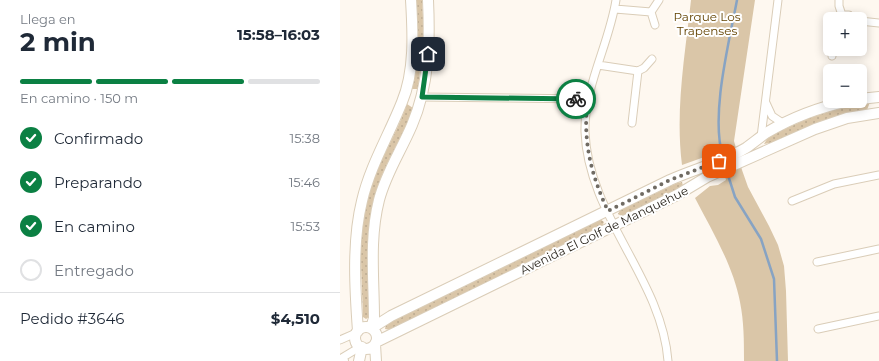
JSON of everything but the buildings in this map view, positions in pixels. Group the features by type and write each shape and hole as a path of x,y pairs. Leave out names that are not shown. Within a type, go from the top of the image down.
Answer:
{"street":[{"path":"359,361 361,347 356,340 356,245 358,220 368,178 406,91 412,47 411,0"},
{"path":"371,328 373,321 374,301 373,236 377,208 385,181 408,134 422,97 430,42 428,0"},
{"path":"616,0 615,9 588,99 585,132 588,155 594,178 608,211 658,314 664,331 668,361"},
{"path":"651,12 659,0"},
{"path":"760,137 766,103 778,0"},
{"path":"839,0 840,12"},
{"path":"615,9 651,12"},
{"path":"651,12 656,25"},
{"path":"867,22 879,23"},
{"path":"598,65 638,71 644,68 652,59"},
{"path":"632,122 638,71"},
{"path":"422,97 588,99"},
{"path":"867,98 879,97"},
{"path":"766,103 772,116 784,124"},
{"name":"Avenida El Golf de Manquehue","path":"747,153 760,137 784,124 823,108"},
{"name":"Avenida El Golf de Manquehue","path":"376,343 677,195 706,172 747,153 773,149 794,137 832,122 879,112"},
{"name":"Avenida El Golf de Manquehue","path":"371,328 391,316 674,178 706,172"},
{"path":"792,201 834,184 879,175"},
{"path":"817,262 879,249"},
{"path":"374,301 381,310 391,316"},
{"path":"818,329 879,316"},
{"path":"340,340 363,328 371,328 377,335 376,361"},
{"path":"340,360 361,347 370,348 376,343"}],"green space":[{"path":"416,0 422,0 424,33 418,89 412,89 415,70"},
{"name":"Parque Los Trapenses","path":"691,0 755,0 734,141 748,187 778,245 784,266 788,361 744,361 742,317 737,288 721,248 695,198 710,186 718,185 726,180 718,150 710,155 682,165 680,144 680,103"},
{"path":"867,102 870,102 867,110 821,121 775,142 764,144 769,136 809,118 841,108 867,108"},
{"path":"407,104 413,108 381,178 373,204 370,220 368,252 370,316 366,319 363,317 361,257 362,227 368,197 376,173"},
{"path":"682,182 683,186 623,217 618,214 620,210"},
{"path":"600,219 604,222 602,227 390,330 385,329 386,324"}],"waterway":[{"path":"723,157 720,140 720,101 722,79 737,0"},
{"path":"727,172 735,197 761,239 774,279 777,361"}],"way so far":[{"path":"576,99 588,99 585,132 586,144 594,178 608,211 670,180 706,168 719,161"}],"route":[{"path":"428,54 422,97 576,99"}]}
